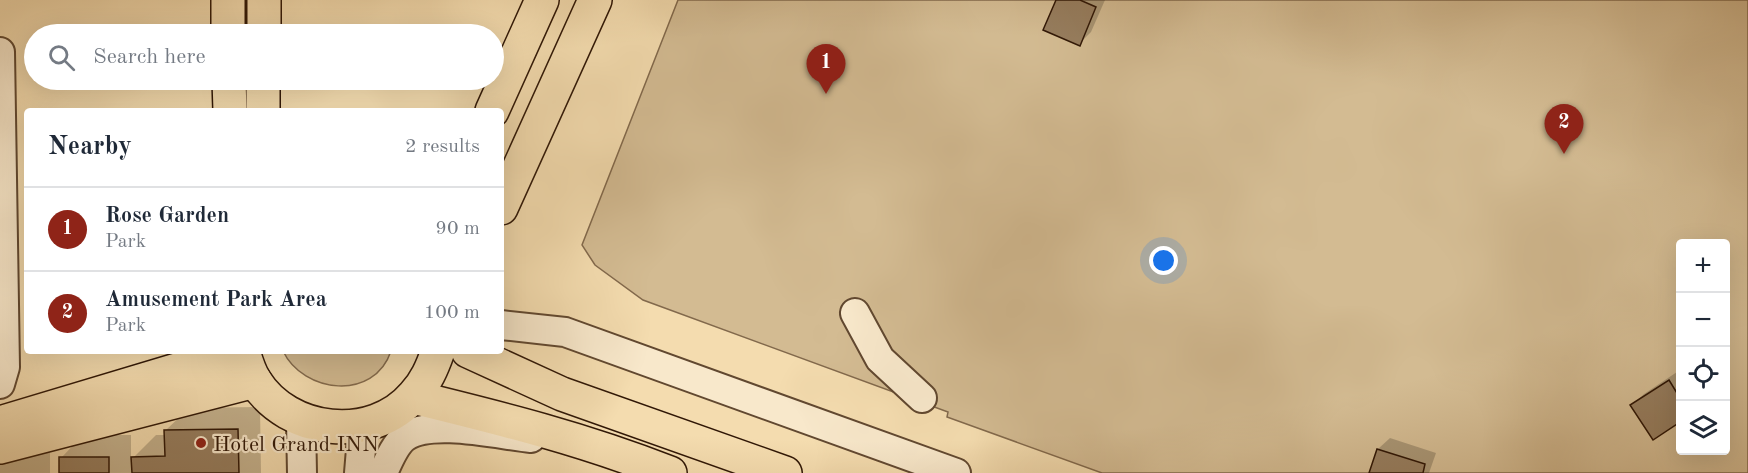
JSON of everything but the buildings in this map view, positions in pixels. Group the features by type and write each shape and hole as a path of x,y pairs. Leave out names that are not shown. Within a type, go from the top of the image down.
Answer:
{"main road":[{"path":"228,0 228,24"},
{"path":"264,0 264,24"},
{"path":"504,84 542,0"},
{"path":"504,201 595,0"},
{"path":"229,90 230,108"},
{"path":"263,108 264,90"},
{"path":"493,108 501,90"},
{"path":"0,423 231,354"},
{"path":"242,354 255,381 276,404 301,421 334,427 363,425 390,415 413,397 430,374 437,354"},
{"path":"475,354 562,394 784,473"},
{"path":"0,447 255,381"},
{"path":"413,397 498,416 602,446 670,473"}],"street":[{"path":"0,52 5,367 0,384"},
{"path":"855,313 880,359 922,398"},
{"path":"504,325 565,332 956,473"},
{"path":"301,421 302,473"},
{"path":"359,473 363,425"},
{"path":"383,473 405,437 426,430 450,429 602,446"}],"shaded area":[{"path":"678,0 1748,0 1748,473 1102,473 947,417 948,412 643,300 595,265 582,245"},
{"path":"285,354 389,354 382,367 370,378 355,384 338,386 321,383 306,376 293,365"}],"place":[{"name":"Rose Garden","path":"826,94"},
{"name":"Amusement Park Area","path":"1564,154"},
{"name":"Hotel Grand INN","path":"201,443"}]}
